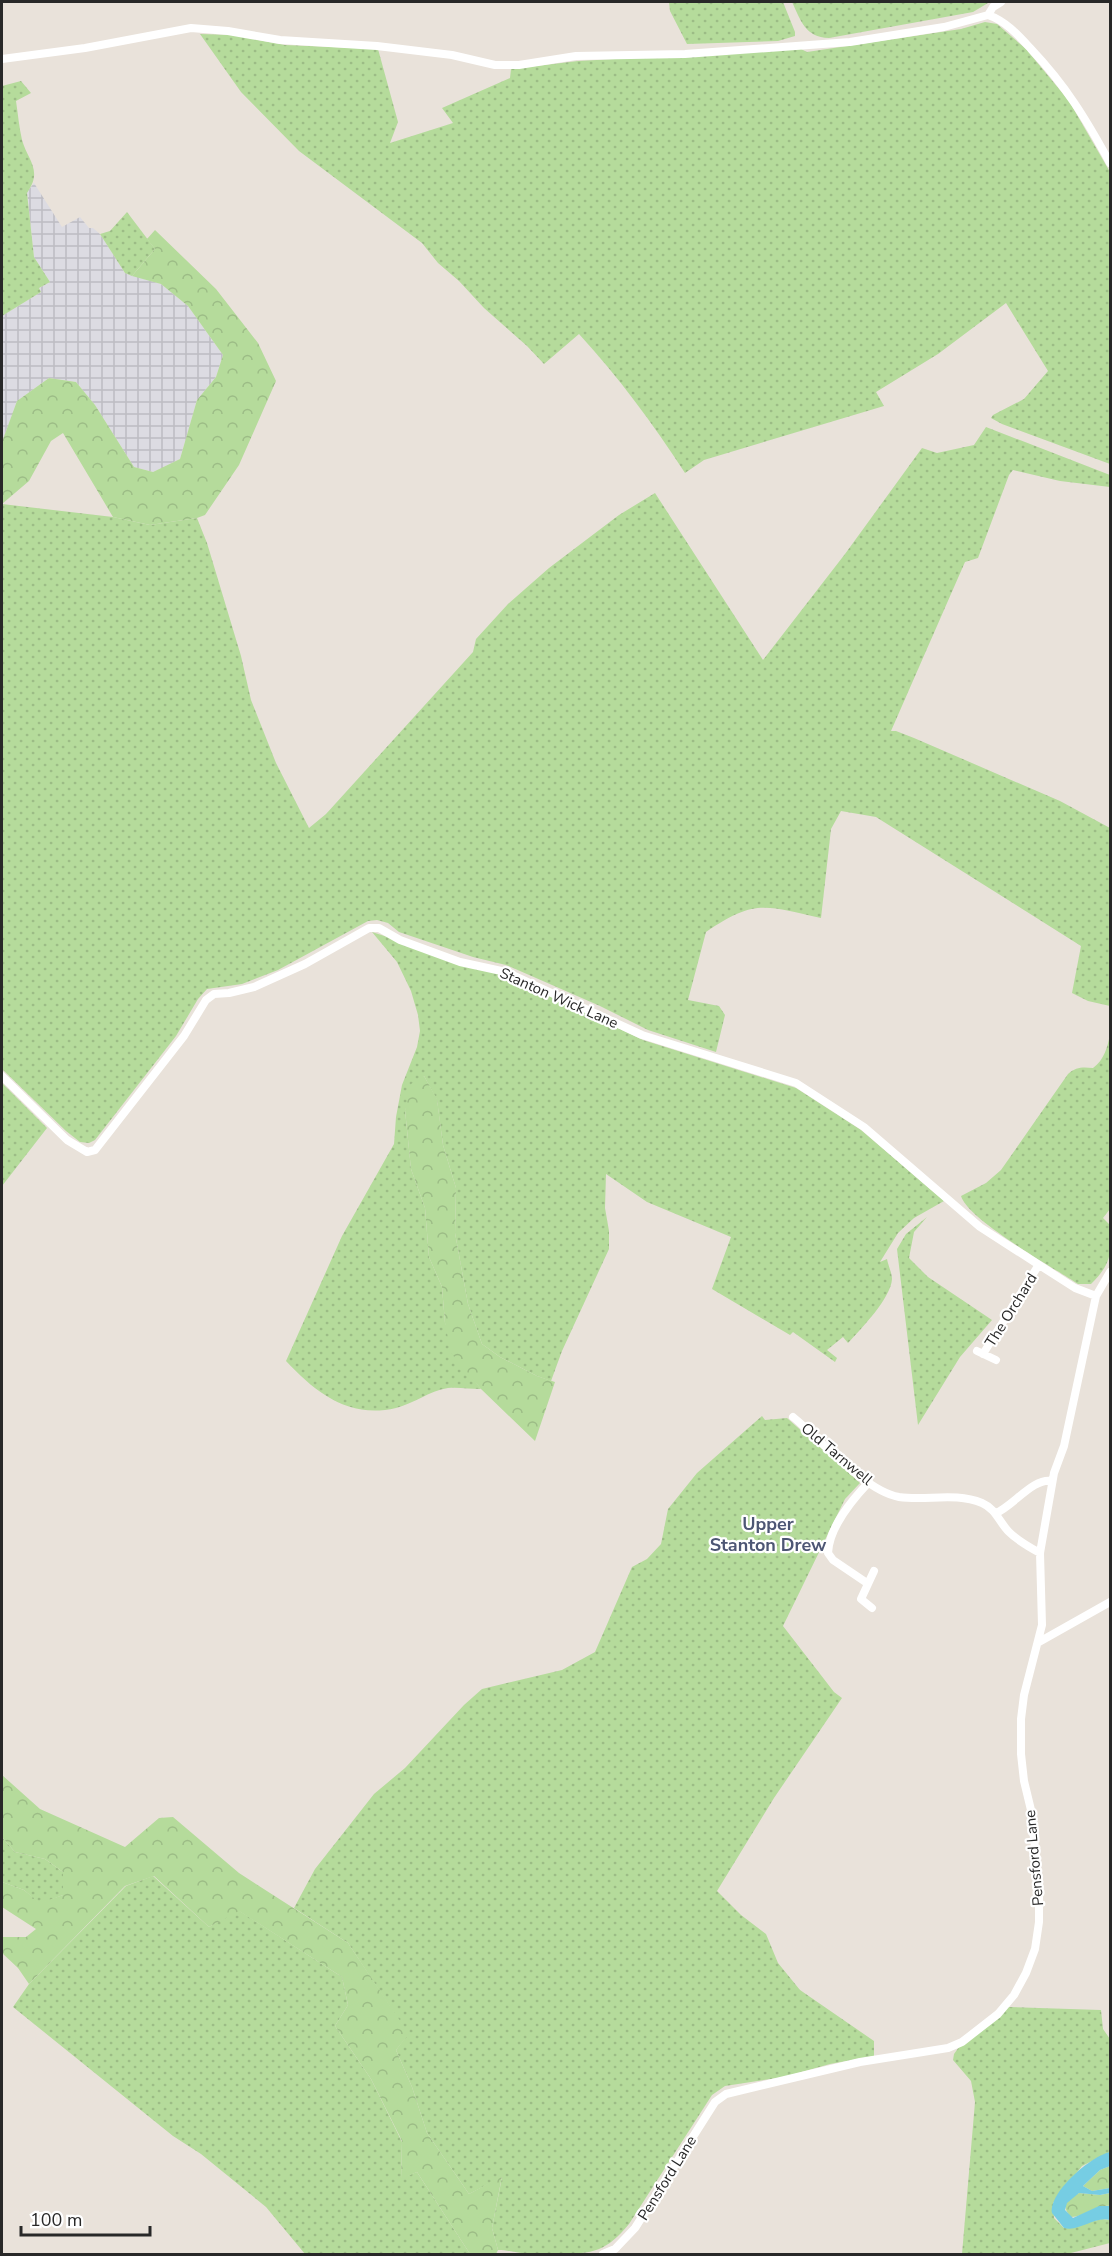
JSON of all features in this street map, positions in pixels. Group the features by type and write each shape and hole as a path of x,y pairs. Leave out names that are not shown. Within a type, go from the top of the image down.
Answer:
{"street":[{"path":"988,15 993,7 1001,2"},
{"path":"2,59 85,48 191,28 228,31 280,40 376,46 452,55 495,65 519,65 576,56 685,54 850,42 944,27 988,15 996,18 1022,39 1070,94 1110,163"},
{"name":"Stanton Wick Lane","path":"2,1076 67,1140 87,1152 95,1150 184,1036 206,1000 214,994 254,987 305,964 369,927 379,928 400,940 460,962 506,972 642,1035 796,1083 864,1127 980,1227 1038,1266 1075,1288 1096,1296"},
{"name":"The Orchard","path":"996,1360 980,1352 1038,1266"},
{"name":"Pensford Lane","path":"603,2254 620,2244 635,2228 700,2125 716,2102 726,2094 860,2062 948,2048 962,2042 998,2014 1014,1995 1026,1973 1035,1948 1039,1922 1039,1886 1034,1833 1021,1754 1024,1695 1042,1625 1040,1553 1052,1481 1064,1446 1096,1296 1110,1272"},
{"name":"Old Tarnwell","path":"793,1417 869,1482 897,1496 965,1498 985,1505 996,1513 1012,1535 1040,1553"},
{"path":"996,1513 1009,1506 1034,1486 1046,1480 1052,1481"},
{"path":"867,1583 833,1560 828,1553 830,1541 849,1502 869,1482"},
{"path":"872,1608 861,1599 874,1571"},
{"path":"1039,1642 1110,1602"}],"shaded area":[{"path":"34,183 62,227 80,217 89,228 93,228 100,234 125,273 161,284 188,306 223,355 216,377 197,400 180,459 153,472 134,467 95,405 76,382 49,378 17,401 2,442 2,316 41,292 39,288 50,282 34,257 27,192"}],"green space":[{"path":"669,2 783,2 795,36 778,41 687,44 670,11"},
{"path":"792,2 988,3 973,12 829,38 814,35 809,31 801,21"},
{"path":"985,22 997,24 1026,49 1069,101 1110,172 1110,464 991,418 1024,399 1048,371 1006,303 938,354 876,392 884,406 704,460 685,473 635,401 579,334 544,364 438,263 422,243 299,151 241,92 200,34 232,35 285,45 378,49 398,122 390,143 453,123 442,108 510,78 511,69 578,61 801,49 807,52 961,29"},
{"path":"21,81 31,93 16,101 22,140 34,172 32,185 27,193 34,257 50,282 39,288 41,292 2,316 2,86"},
{"path":"127,212 155,249 132,276 125,273 100,234 110,231"},
{"path":"155,230 216,289 258,343 276,381 239,465 205,515 150,525 113,517 63,433 51,441 29,481 2,504 2,442 17,401 49,378 76,382 95,405 134,467 153,472 180,459 197,400 216,377 223,355 188,306 161,284 132,276 155,249 147,239"},
{"path":"986,427 1110,475 1110,487 1060,481 1013,470 1009,475 978,558 965,562 891,731 914,738 1060,801 1110,828 1110,1006 1088,1001 1072,993 1081,946 876,817 841,811 831,829 821,918 773,908 749,909 706,932 688,1000 719,1006 725,1015 716,1052 648,1030 600,1006 506,965 473,957 399,932 388,923 377,920 368,921 278,970 242,984 207,989 198,999 176,1036 95,1140 89,1143 80,1142 66,1131 2,1069 2,504 113,517 150,525 197,518 207,543 241,656 251,700 276,763 309,828 326,814 473,652 476,639 508,604 549,568 619,515 655,493 763,660 845,554 922,448 937,453 974,445"},
{"path":"372,932 509,976 643,1040 796,1088 861,1130 944,1201 914,1218 898,1233 880,1262 887,1259 891,1274 892,1279 887,1295 848,1343 843,1337 827,1350 837,1358 835,1362 793,1332 790,1335 712,1289 731,1237 647,1202 606,1174 605,1208 609,1249 562,1351 551,1381 500,1357 482,1344 468,1304 455,1233 456,1188 443,1145 437,1100 424,1076 405,1110 411,1169 425,1208 429,1257 442,1287 445,1323 469,1373 481,1389 448,1388 396,1408 379,1410 363,1410 335,1401 309,1383 286,1361 342,1236 394,1144 402,1085 417,1047 420,1031 411,991 397,962"},
{"path":"1110,1033 1110,1209 1103,1218 1110,1225 1110,1251 1107,1264 1091,1284 1078,1284 979,1218 961,1196 986,1183 1001,1170 1068,1074 1079,1068 1093,1068 1100,1061 1107,1048"},
{"path":"424,1076 437,1099 443,1145 456,1188 455,1233 468,1304 482,1344 500,1357 537,1376 555,1382 535,1441 481,1389 451,1353 445,1323 442,1287 429,1257 425,1208 411,1169 405,1110 411,1084"},
{"path":"2,1083 47,1128 2,1186"},
{"path":"927,1217 914,1232 909,1258 928,1277 992,1320 960,1357 918,1425 897,1249 906,1234"},
{"path":"762,1416 765,1420 787,1418 860,1483 845,1499 783,1626 834,1692 842,1698 774,1798 717,1891 741,1915 766,1934 778,1963 800,1990 874,2041 874,2056 830,2064 784,2077 725,2086 712,2095 629,2224 606,2245 590,2252 571,2254 534,2254 498,2250 492,2228 502,2177 469,2194 427,2133 412,2087 396,2050 408,2034 348,1943 294,1908 315,1869 374,1794 405,1768 482,1689 562,1670 595,1652 632,1567 647,1559 661,1544 668,1509 697,1473"},
{"path":"2,1775 40,1809 125,1847 159,1818 173,1817 239,1873 348,1943 409,2034 396,2050 412,2087 427,2133 469,2194 502,2176 492,2228 498,2250 496,2254 470,2254 417,2172 401,2179 402,2141 371,2079 335,2026 348,2005 342,1977 239,1911 209,1927 154,1876 125,1886 29,1984 18,1968 2,1953 2,1937 26,1937 36,1929 2,1907 2,1882 24,1890 40,1903 63,1895 63,1872 45,1859 15,1852 2,1837"},
{"path":"2,1837 15,1852 45,1859 63,1872 63,1895 40,1904 24,1890 2,1882"},
{"path":"153,1876 209,1927 238,1910 342,1977 348,2005 335,2026 371,2079 402,2142 401,2178 417,2172 470,2254 305,2254 266,2207 201,2154 173,2136 13,2007 29,1984 126,1886"},
{"path":"1007,2007 1101,2010 1103,2029 1110,2039 1110,2152 1082,2166 1053,2203 1054,2218 1064,2228 1102,2219 1110,2220 1110,2243 1067,2254 962,2254 975,2102 971,2081 953,2060 954,2054 959,2047"},
{"path":"1110,2166 1110,2188 1092,2191 1083,2186 1100,2170"},
{"path":"1079,2193 1100,2195 1110,2193 1110,2206 1071,2217 1066,2209 1066,2203"}],"water":[{"path":"1110,2152 1110,2166 1100,2170 1083,2186 1092,2191 1110,2188 1110,2193 1100,2195 1079,2193 1067,2203 1065,2210 1073,2218 1099,2206 1110,2206 1110,2220 1098,2220 1076,2228 1064,2228 1052,2213 1057,2195 1073,2176 1092,2160"}],"district":[{"name":"Upper Stanton Drew","path":"768,1534"}]}
